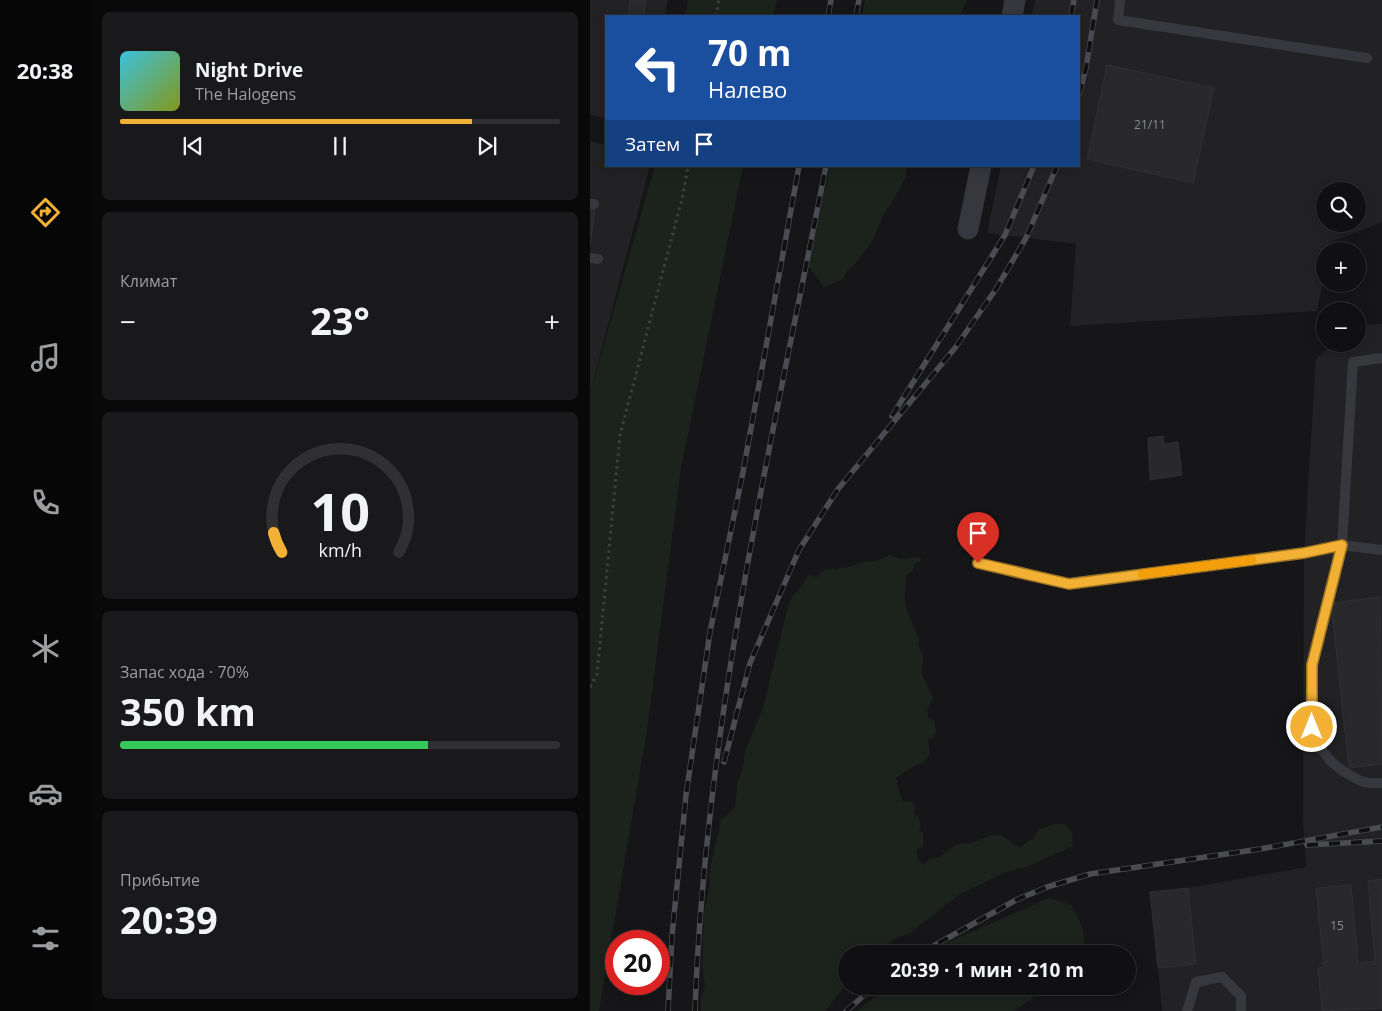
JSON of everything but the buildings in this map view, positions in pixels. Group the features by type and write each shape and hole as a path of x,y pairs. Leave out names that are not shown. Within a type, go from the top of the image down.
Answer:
{"street":[{"path":"1012,15 1015,0"},
{"path":"968,229 981,167"}],"lane":[{"path":"1120,0 1118,20 1367,58"},
{"path":"1382,358 1353,362 1342,545 1312,665 1312,727 1321,747 1332,764 1364,784 1382,783"},
{"path":"978,563 1069,584 1304,553 1342,545 1382,550"},
{"path":"1187,1011 1196,982 1222,977 1241,996 1241,1011"}],"path":[{"path":"716,15 719,0"},
{"path":"590,688 597,674 620,435 683,195 688,167"}],"shaded area":[{"path":"590,0 668,0 665,15 605,15 605,118 590,115"},
{"path":"688,0 777,0 773,15 685,15"},
{"path":"865,0 967,0 960,15 862,15"},
{"path":"1035,0 1382,0 1382,222 1366,228 1366,182 1316,182 1316,232 1356,232 1331,242 1316,242 1316,292 1321,292 1319,302 1316,302 1316,311 1070,326 1076,244 987,233 1001,167 1080,167 1080,15 1032,15"},
{"path":"590,141 605,145 605,167 650,167 590,393"},
{"path":"655,167 743,167 681,468 647,730 613,930 605,930 605,976 599,1011 590,1011 590,393"},
{"path":"830,167 906,167 906,177 884,213 873,240 856,263 846,272 843,279 824,287 808,266"},
{"path":"1382,324 1382,1011 1162,1011 1158,968 1188,888 1306,867 1303,823 1304,553 1316,359 1324,352 1366,352 1366,325"},
{"path":"889,555 900,559 920,557 922,560 914,564 913,570 906,575 905,601 920,641 918,644 923,656 922,674 933,698 927,710 929,719 934,720 936,732 933,738 928,739 930,754 923,763 919,763 895,778 898,781 897,786 903,802 912,801 915,807 914,815 918,816 921,825 919,831 923,832 923,847 916,849 919,861 924,865 928,860 939,857 957,844 972,843 991,835 1001,835 1018,847 1022,846 1035,837 1038,830 1053,824 1065,824 1072,832 1073,846 1027,867 1006,872 960,894 910,933 894,939 888,945 838,945 838,995 825,1011 701,1011 701,996 705,988 702,963 704,912 710,884 709,873 721,820 735,808 737,785 743,767 745,751 763,708 789,602 808,575 817,577 825,569 837,570 840,567"},
{"path":"1049,898 1071,905 1082,928 1084,940 1084,945 942,945"},
{"path":"877,995 1037,995 1014,1011 857,1011"}],"railway":[{"path":"828,15 831,0"},
{"path":"856,15 859,0"},
{"path":"1071,15 1074,0"},
{"path":"1080,91 1086,68 1097,0"},
{"path":"668,1011 672,936 686,795 710,632 743,472 799,167"},
{"path":"695,1011 701,904 726,692 763,481 826,167"},
{"path":"892,416 1005,235 1034,167"},
{"path":"724,762 750,663 799,550 838,489 955,348 996,289 1026,238 1057,167"},
{"path":"935,945 1016,900 1047,887 1090,874 1260,849 1382,827"},
{"path":"1307,845 1382,841"},
{"path":"846,1011 865,995"}],"slow traffic":[{"path":"1142,574 1252,560"}],"route":[{"path":"978,563 1069,584 1304,553 1342,545 1312,665 1312,727"}]}
